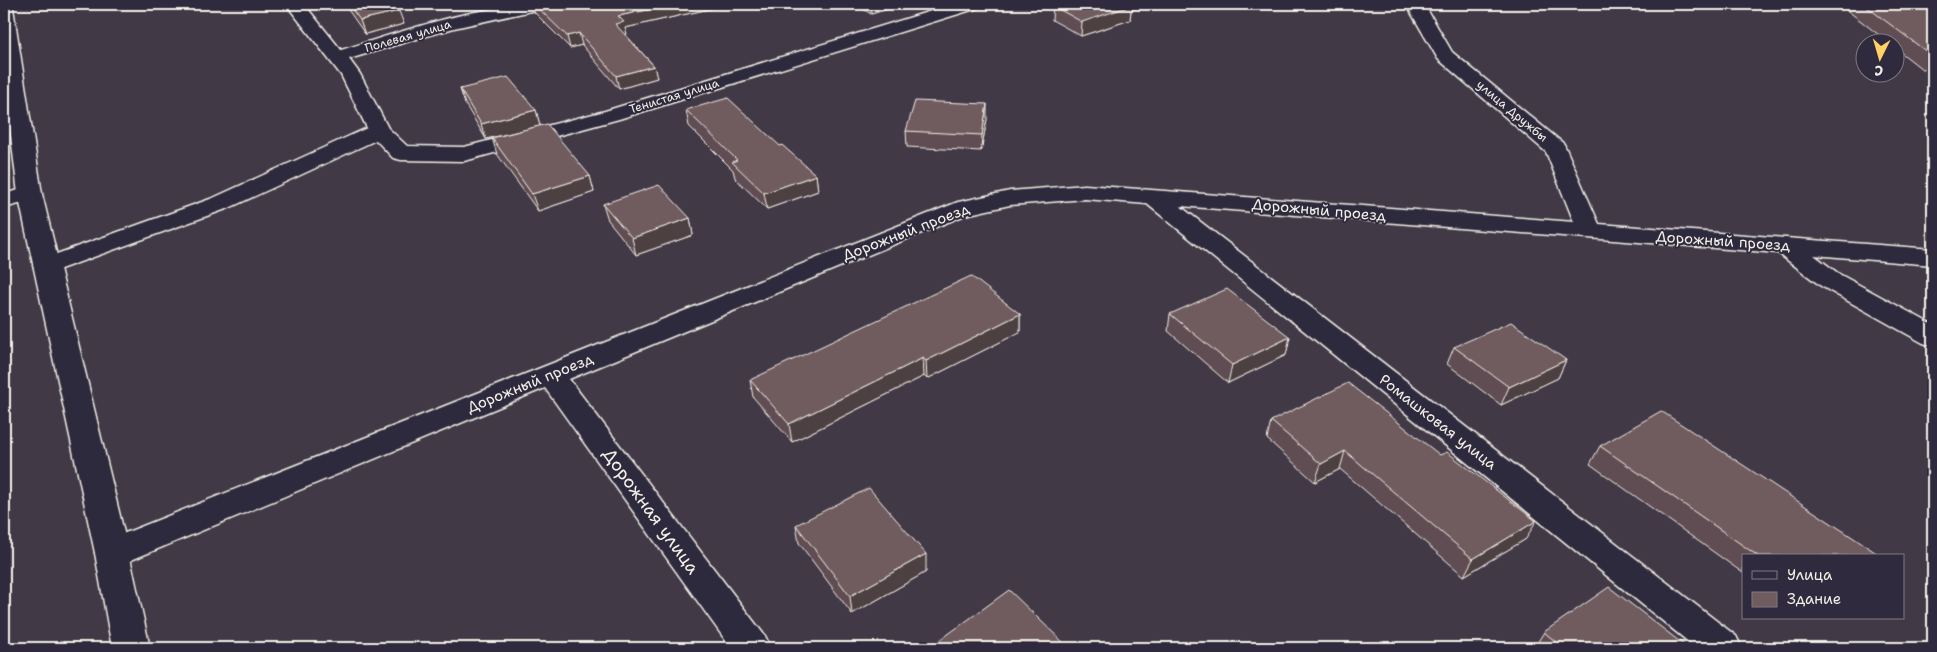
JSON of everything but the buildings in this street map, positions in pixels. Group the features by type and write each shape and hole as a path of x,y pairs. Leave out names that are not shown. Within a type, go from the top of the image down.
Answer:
{"street":[{"name":"Тенистая улица","path":"295,4 350,74 379,132 401,153 464,154 612,115 972,4"},
{"name":"Полевая улица","path":"336,57 450,23 539,4"},
{"name":"улица Дружбы","path":"1415,4 1445,54 1556,149 1590,231"},
{"path":"4,8 17,197 46,266 112,552 131,648"},
{"path":"46,266 221,203 379,132"},
{"name":"Дорожный проезд","path":"112,552 958,210 1010,198 1085,192 1933,257"},
{"name":"Ромашковая улица","path":"1153,197 1723,648"},
{"path":"1785,246 1830,280 1933,337"},
{"name":"Дорожная улица","path":"551,375 752,648"}]}
